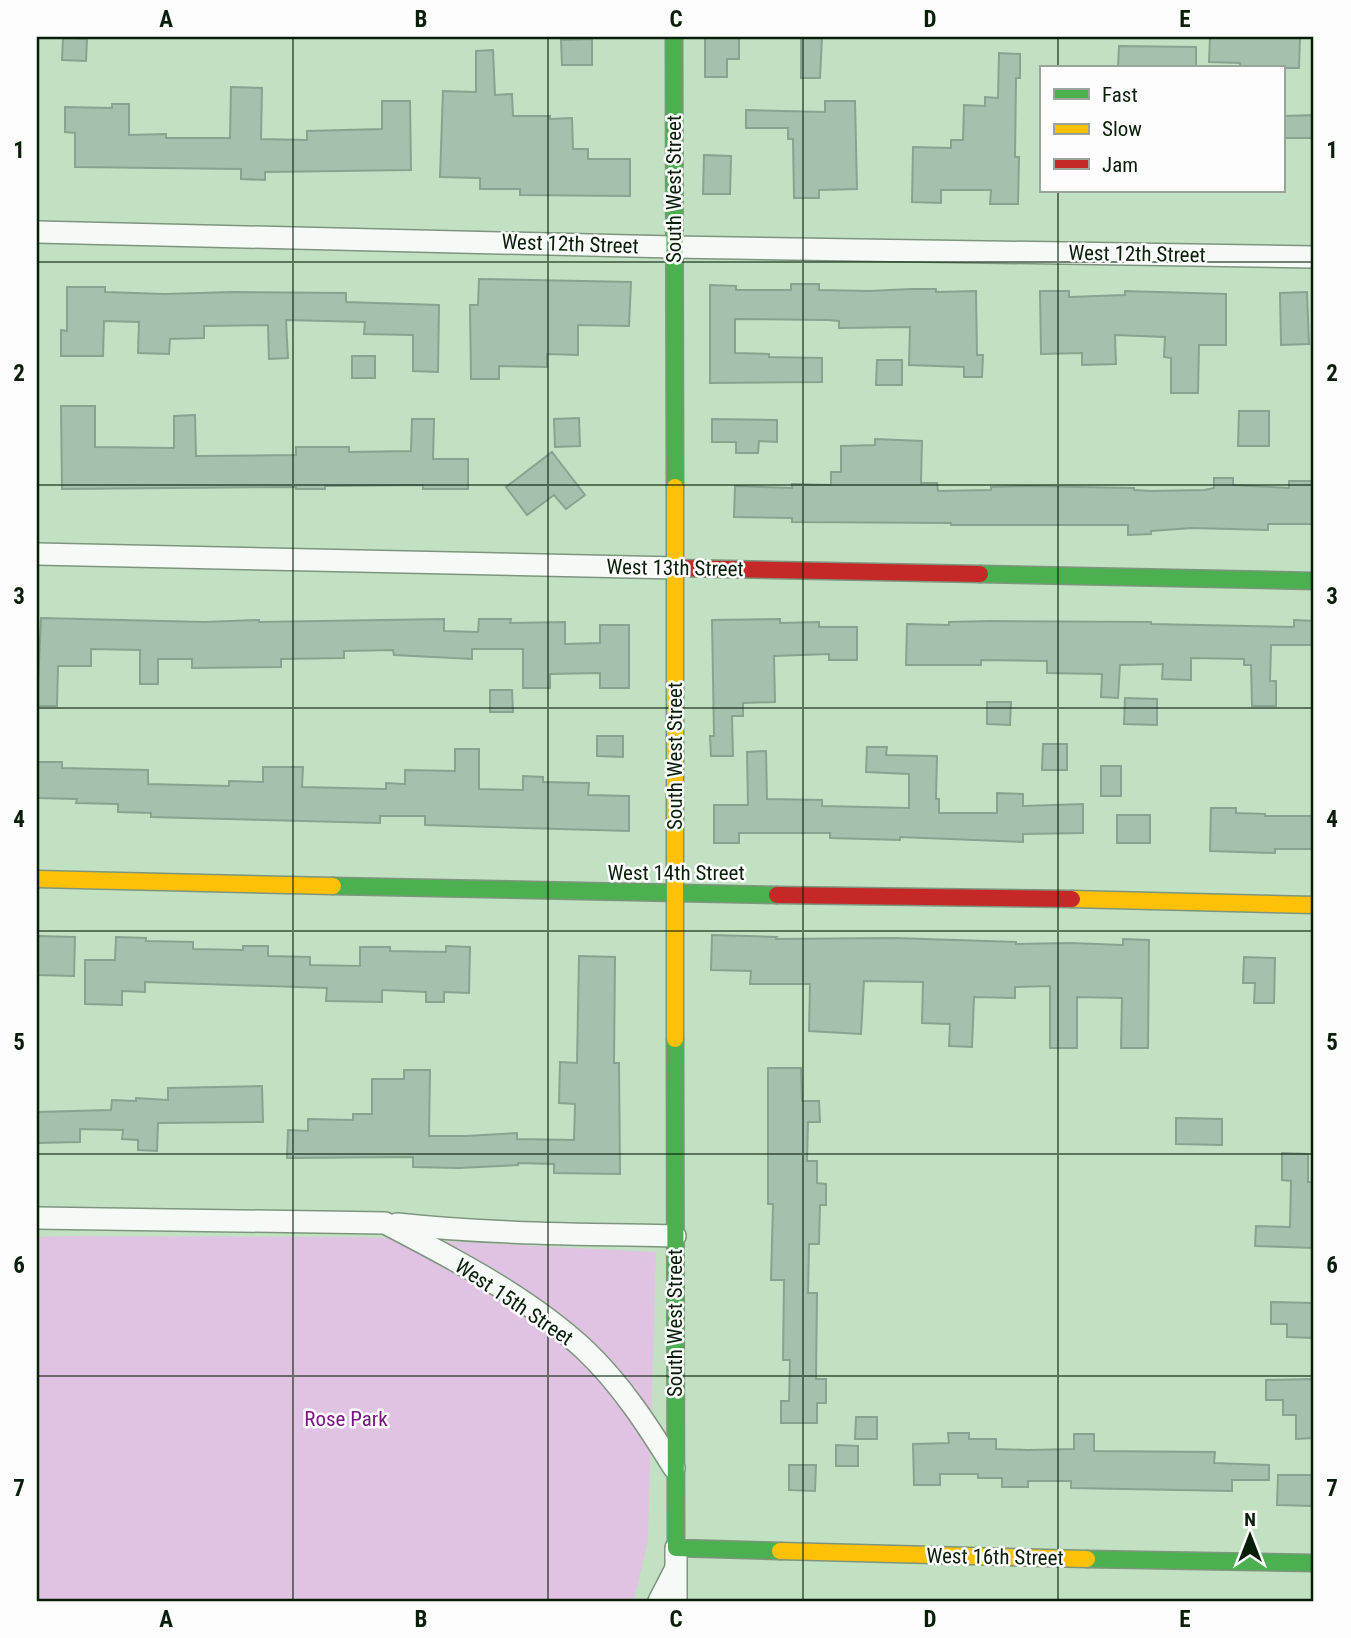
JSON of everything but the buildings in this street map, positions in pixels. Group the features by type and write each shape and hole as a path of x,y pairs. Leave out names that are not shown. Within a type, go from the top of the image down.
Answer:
{"street":[{"name":"South West Street","path":"674,37 676,1601"},
{"name":"West 12th Street","path":"37,232 673,247 1314,257"},
{"name":"West 13th Street","path":"37,554 1314,581"},
{"name":"West 14th Street","path":"37,879 1314,905"},
{"name":"West 15th Street","path":"37,1218 385,1223 485,1232 675,1236"},
{"name":"West 15th Street","path":"385,1223 524,1303 583,1349 639,1411 676,1470"},
{"name":"West 16th Street","path":"676,1558 913,1556 1314,1563"},
{"path":"659,1601 676,1558"}],"green space":[{"name":"Rose Park","path":"37,1237 362,1237 656,1252 648,1540 634,1601 37,1601"}],"traffic: fast":[{"path":"674,37 675,487"},
{"path":"980,574 1314,581"},
{"path":"333,886 777,895"},
{"path":"675,1039 676,1548 780,1551"},
{"path":"1087,1559 1314,1563"}],"traffic: slow":[{"path":"675,487 675,1039"},
{"path":"37,879 333,886"},
{"path":"1072,899 1314,905"},
{"path":"780,1551 1087,1559"}],"traffic: jam":[{"path":"676,568 980,574"},
{"path":"777,895 1072,899"}]}
